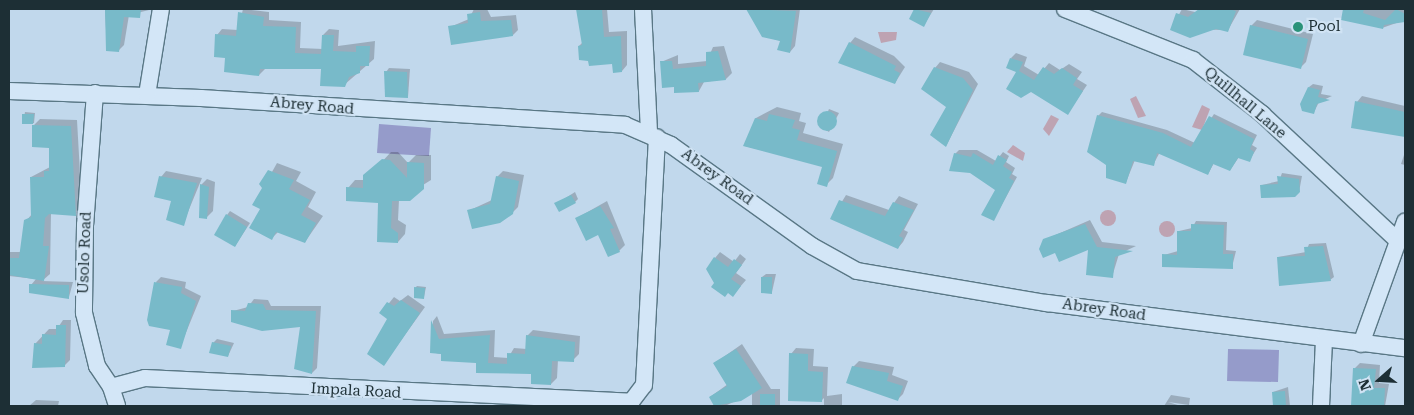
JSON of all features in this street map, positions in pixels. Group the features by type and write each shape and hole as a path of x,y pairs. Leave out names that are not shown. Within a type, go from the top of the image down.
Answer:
{"street":[{"path":"147,95 161,9"},
{"path":"643,9 653,135"},
{"name":"Quillhall Lane","path":"1065,9 1193,60 1262,114 1398,241"},
{"name":"Abrey Road","path":"9,91 147,95 625,125 653,135 818,250 857,271 933,286 1324,341 1405,348"},
{"name":"Usolo Road","path":"95,93 83,287 92,352 111,387 117,406"},
{"name":"Impala Road","path":"111,387 145,378 630,402 644,385 653,135"},
{"path":"1361,344 1405,222"},
{"path":"1321,406 1324,341"}],"shaded area":[{"path":"878,32 897,32 896,40 881,43"},
{"path":"1136,96 1146,116 1138,118 1130,99"},
{"path":"1202,105 1210,109 1202,130 1192,127"},
{"path":"1051,115 1059,119 1049,136 1043,129"},
{"path":"379,124 431,128 429,156 377,153"},
{"path":"1013,145 1025,153 1023,161 1007,152"},
{"path":"1108,210 1114,212 1116,218 1114,224 1108,226 1102,224 1100,218 1102,212"},
{"path":"1167,221 1175,229 1167,237 1159,229"},
{"path":"1228,349 1279,350 1278,382 1227,381"}],"building":[{"path":"105,9 141,9 140,18 124,17 119,52 106,51"},
{"path":"576,9 602,9 604,37 621,36 622,72 613,73 612,64 589,66 588,61 579,60 578,46 582,45"},
{"path":"746,9 796,11 790,53 777,50 780,41 762,37"},
{"path":"914,9 931,13 924,27 909,19"},
{"path":"1199,9 1229,9 1236,11 1228,32 1216,29 1190,38 1170,30 1176,13 1188,17"},
{"path":"1343,9 1364,9 1363,13 1385,20 1396,9 1405,14 1405,22 1384,25 1383,29 1341,20"},
{"path":"238,12 264,17 263,26 296,27 295,53 321,54 322,35 334,35 333,51 356,52 356,46 370,46 369,66 360,66 360,73 349,77 345,87 320,86 321,69 260,69 259,76 224,72 225,58 214,57 215,34 236,36"},
{"path":"480,12 481,21 511,20 513,36 451,45 448,26 468,23 467,14"},
{"path":"1250,25 1308,39 1301,69 1243,55"},
{"path":"849,42 896,66 894,70 900,73 895,84 838,63"},
{"path":"718,51 726,80 698,83 699,92 674,93 674,87 662,88 660,61 672,61 673,69 706,66 706,52"},
{"path":"1010,58 1023,62 1019,71 1034,80 1043,67 1054,74 1062,68 1077,78 1073,85 1083,91 1068,115 1031,92 1021,98 1006,89 1016,72 1006,68"},
{"path":"934,67 963,78 973,90 946,147 930,135 946,107 921,89"},
{"path":"384,71 407,72 408,98 385,97"},
{"path":"1308,87 1320,90 1318,97 1330,100 1317,104 1314,114 1302,111 1300,104"},
{"path":"1355,101 1405,112 1405,137 1351,128"},
{"path":"827,111 834,114 837,121 834,128 827,131 820,128 817,121 820,114"},
{"path":"22,114 34,114 33,124 22,124"},
{"path":"769,114 795,120 792,128 800,130 797,140 837,151 827,187 817,184 822,167 743,146 755,118 767,121"},
{"path":"1097,115 1163,133 1191,147 1209,116 1254,139 1250,149 1254,152 1250,162 1238,158 1230,171 1213,164 1208,175 1157,153 1154,166 1133,161 1126,184 1106,178 1106,165 1087,152"},
{"path":"32,125 71,126 76,216 49,214 45,218 43,246 49,246 44,281 9,275 9,258 19,258 24,220 31,217 30,177 44,177 44,171 49,171 49,148 32,147"},
{"path":"954,153 971,157 973,153 993,165 998,155 1007,160 1003,166 1012,172 1009,178 1014,181 994,221 981,215 995,190 970,173 949,171"},
{"path":"382,159 390,160 407,178 407,162 424,163 424,189 410,201 392,201 391,228 398,233 398,243 377,242 378,203 346,201 346,187 363,188 363,175"},
{"path":"268,170 294,180 289,189 310,200 301,215 316,223 305,243 276,232 272,240 249,228 260,209 252,205 262,188 259,184"},
{"path":"159,176 197,183 184,226 166,220 171,201 154,197"},
{"path":"496,176 519,181 513,214 500,223 472,229 467,210 490,204"},
{"path":"1277,176 1299,179 1300,192 1295,197 1261,198 1260,185 1278,184"},
{"path":"200,184 209,187 207,219 199,218"},
{"path":"571,195 576,203 559,212 554,203"},
{"path":"839,200 885,216 893,202 914,210 899,236 903,238 898,249 830,219"},
{"path":"600,206 614,228 610,229 620,252 608,257 598,235 586,241 575,218"},
{"path":"226,214 247,227 235,247 214,235"},
{"path":"1085,224 1097,247 1133,251 1115,257 1113,278 1086,275 1088,250 1059,262 1055,253 1043,258 1039,249 1043,239"},
{"path":"1191,224 1224,225 1223,254 1233,254 1233,269 1162,267 1162,254 1177,255 1177,231 1191,231"},
{"path":"1323,246 1331,281 1279,286 1277,257 1305,256 1304,247"},
{"path":"714,257 728,267 734,259 742,265 731,279 741,286 733,297 728,293 725,297 711,287 714,283 706,269"},
{"path":"761,277 772,277 772,294 761,293"},
{"path":"154,282 182,287 181,293 196,301 181,349 166,345 170,330 149,326 147,320"},
{"path":"29,284 69,285 69,299 29,293"},
{"path":"414,287 425,288 424,299 414,298"},
{"path":"401,300 420,313 384,366 367,354 387,319 379,313 387,302 394,306"},
{"path":"248,303 263,304 266,310 316,311 312,374 294,369 300,327 262,331 231,322 231,310 245,311"},
{"path":"431,320 439,339 490,335 488,363 507,364 507,353 525,354 526,335 575,342 574,362 552,361 551,385 531,384 531,374 476,373 476,363 441,361 441,354 430,353"},
{"path":"56,325 66,325 65,367 32,368 34,343 42,344 42,334 56,335"},
{"path":"212,342 231,346 228,357 209,353"},
{"path":"736,349 762,388 741,401 714,406 709,397 727,386 713,363"},
{"path":"789,353 808,354 808,371 823,372 822,402 788,401"},
{"path":"852,366 889,373 887,381 903,386 898,401 846,383"},
{"path":"1353,368 1376,369 1374,388 1385,388 1384,406 1351,406"},
{"path":"1285,391 1286,406 1273,406 1272,392"},
{"path":"760,394 775,394 775,406 760,406"}],"place":[{"name":"Pool","path":"1298,27"}]}
